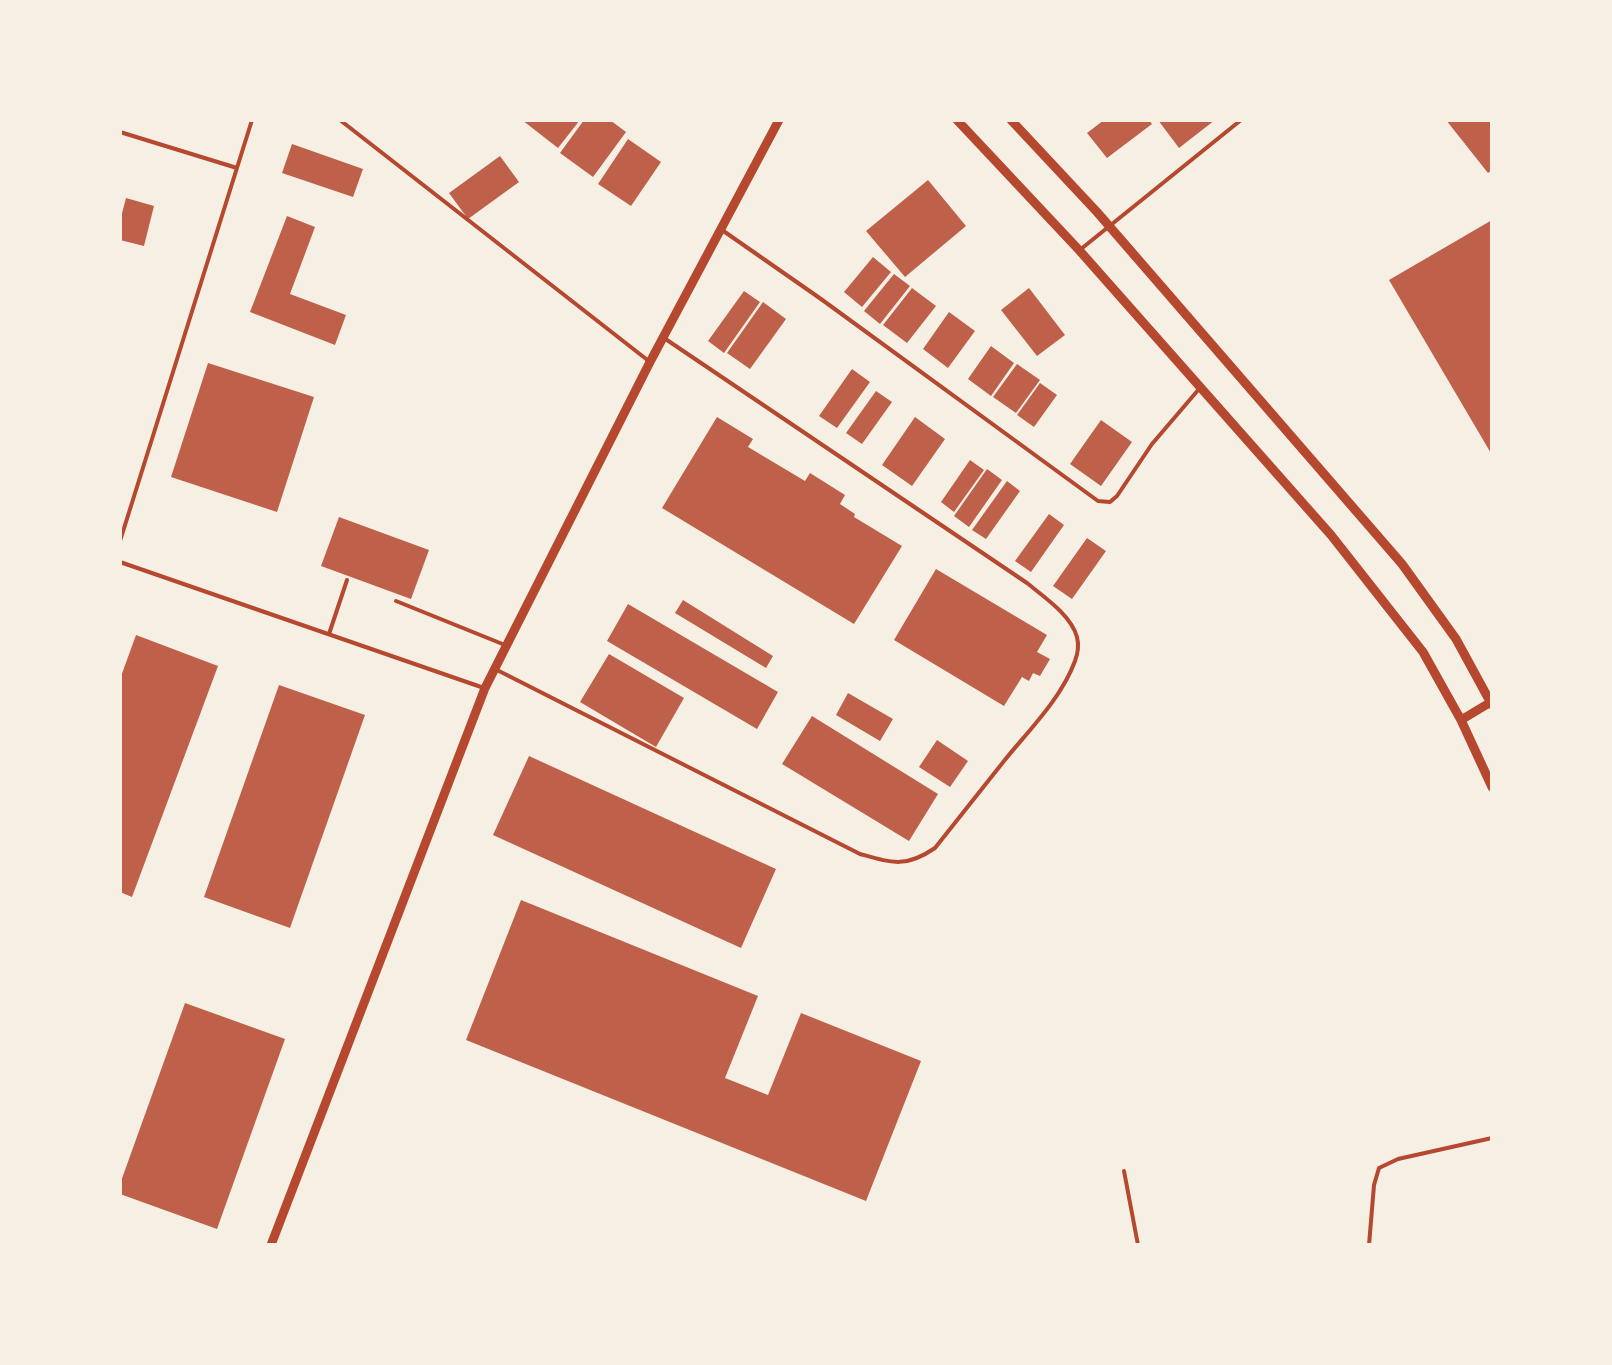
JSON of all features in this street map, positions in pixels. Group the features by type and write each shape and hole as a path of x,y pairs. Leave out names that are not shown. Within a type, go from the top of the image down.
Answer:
{"street":[{"path":"271,1245 485,688 650,362 779,120"},
{"path":"957,120 1079,250 1331,535 1422,651 1461,720 1492,787"},
{"path":"1011,120 1109,226 1402,564 1456,639 1491,703 1461,720"}],"lane":[{"path":"120,541 252,120"},
{"path":"340,120 650,362"},
{"path":"1079,250 1241,120"},
{"path":"120,132 237,168"},
{"path":"721,229 1098,501 1110,502 1117,496 1152,444 1201,388"},
{"path":"495,668 860,854 889,862 907,863 935,848 1031,731 1075,663 1079,649 1077,635 1051,603 1027,583 664,337"},
{"path":"120,562 485,688"},
{"path":"329,634 347,580"},
{"path":"396,601 506,646"},
{"path":"1369,1245 1374,1185 1379,1168 1398,1159 1492,1138"},
{"path":"1124,1171 1138,1245"}],"building":[{"path":"522,120 580,120 558,148"},
{"path":"584,120 610,120 626,132 593,177 560,153"},
{"path":"1104,120 1149,120 1152,124 1107,158 1087,133"},
{"path":"1158,120 1215,120 1179,148"},
{"path":"1446,120 1492,120 1492,170 1488,173"},
{"path":"628,139 661,162 631,206 598,184"},
{"path":"292,144 363,169 353,197 282,173"},
{"path":"500,156 519,182 468,219 449,193"},
{"path":"928,180 966,226 905,277 866,231"},
{"path":"126,198 154,206 144,246 120,240 120,221"},
{"path":"287,216 315,227 290,294 346,315 335,345 250,312"},
{"path":"1492,220 1492,455 1389,280"},
{"path":"873,257 891,272 862,307 844,292"},
{"path":"894,274 910,286 880,324 864,311"},
{"path":"912,288 936,306 907,343 883,325"},
{"path":"1029,288 1065,335 1037,356 1001,310"},
{"path":"744,291 760,302 724,353 708,341"},
{"path":"763,302 786,319 750,369 727,353"},
{"path":"949,312 975,331 948,368 923,349"},
{"path":"991,346 1014,363 991,396 968,379"},
{"path":"208,363 314,397 277,512 171,477"},
{"path":"1017,364 1040,380 1016,413 993,397"},
{"path":"852,369 870,382 837,428 819,416"},
{"path":"1040,383 1057,395 1034,427 1017,415"},
{"path":"876,391 892,402 862,444 846,433"},
{"path":"717,417 753,439 748,447 805,481 810,473 845,495 840,504 855,514 854,517 902,546 854,624 662,508"},
{"path":"915,417 945,439 912,486 882,465"},
{"path":"1101,420 1132,442 1101,486 1070,464"},
{"path":"970,460 984,470 954,512 941,502"},
{"path":"987,469 1002,480 969,527 954,516"},
{"path":"1007,481 1020,491 986,539 972,530"},
{"path":"1049,514 1064,525 1031,572 1015,561"},
{"path":"339,517 429,550 411,599 321,566"},
{"path":"1087,538 1106,551 1072,599 1053,586"},
{"path":"936,569 1047,635 1037,652 1050,659 1040,676 1033,673 1029,681 1022,677 1004,706 894,640"},
{"path":"683,600 773,656 766,668 675,613"},
{"path":"628,604 778,692 757,729 607,641"},
{"path":"136,635 218,666 132,897 120,892 120,679"},
{"path":"609,654 684,698 656,747 580,702"},
{"path":"279,685 365,715 290,928 204,897"},
{"path":"848,693 893,719 880,741 836,715"},
{"path":"812,716 938,794 909,841 782,764"},
{"path":"937,740 968,761 950,787 919,767"},
{"path":"529,756 776,869 741,948 493,835"},
{"path":"521,900 758,996 725,1078 768,1095 801,1013 921,1061 866,1201 466,1040"},
{"path":"185,1003 285,1039 217,1229 120,1194 120,1184"}]}
